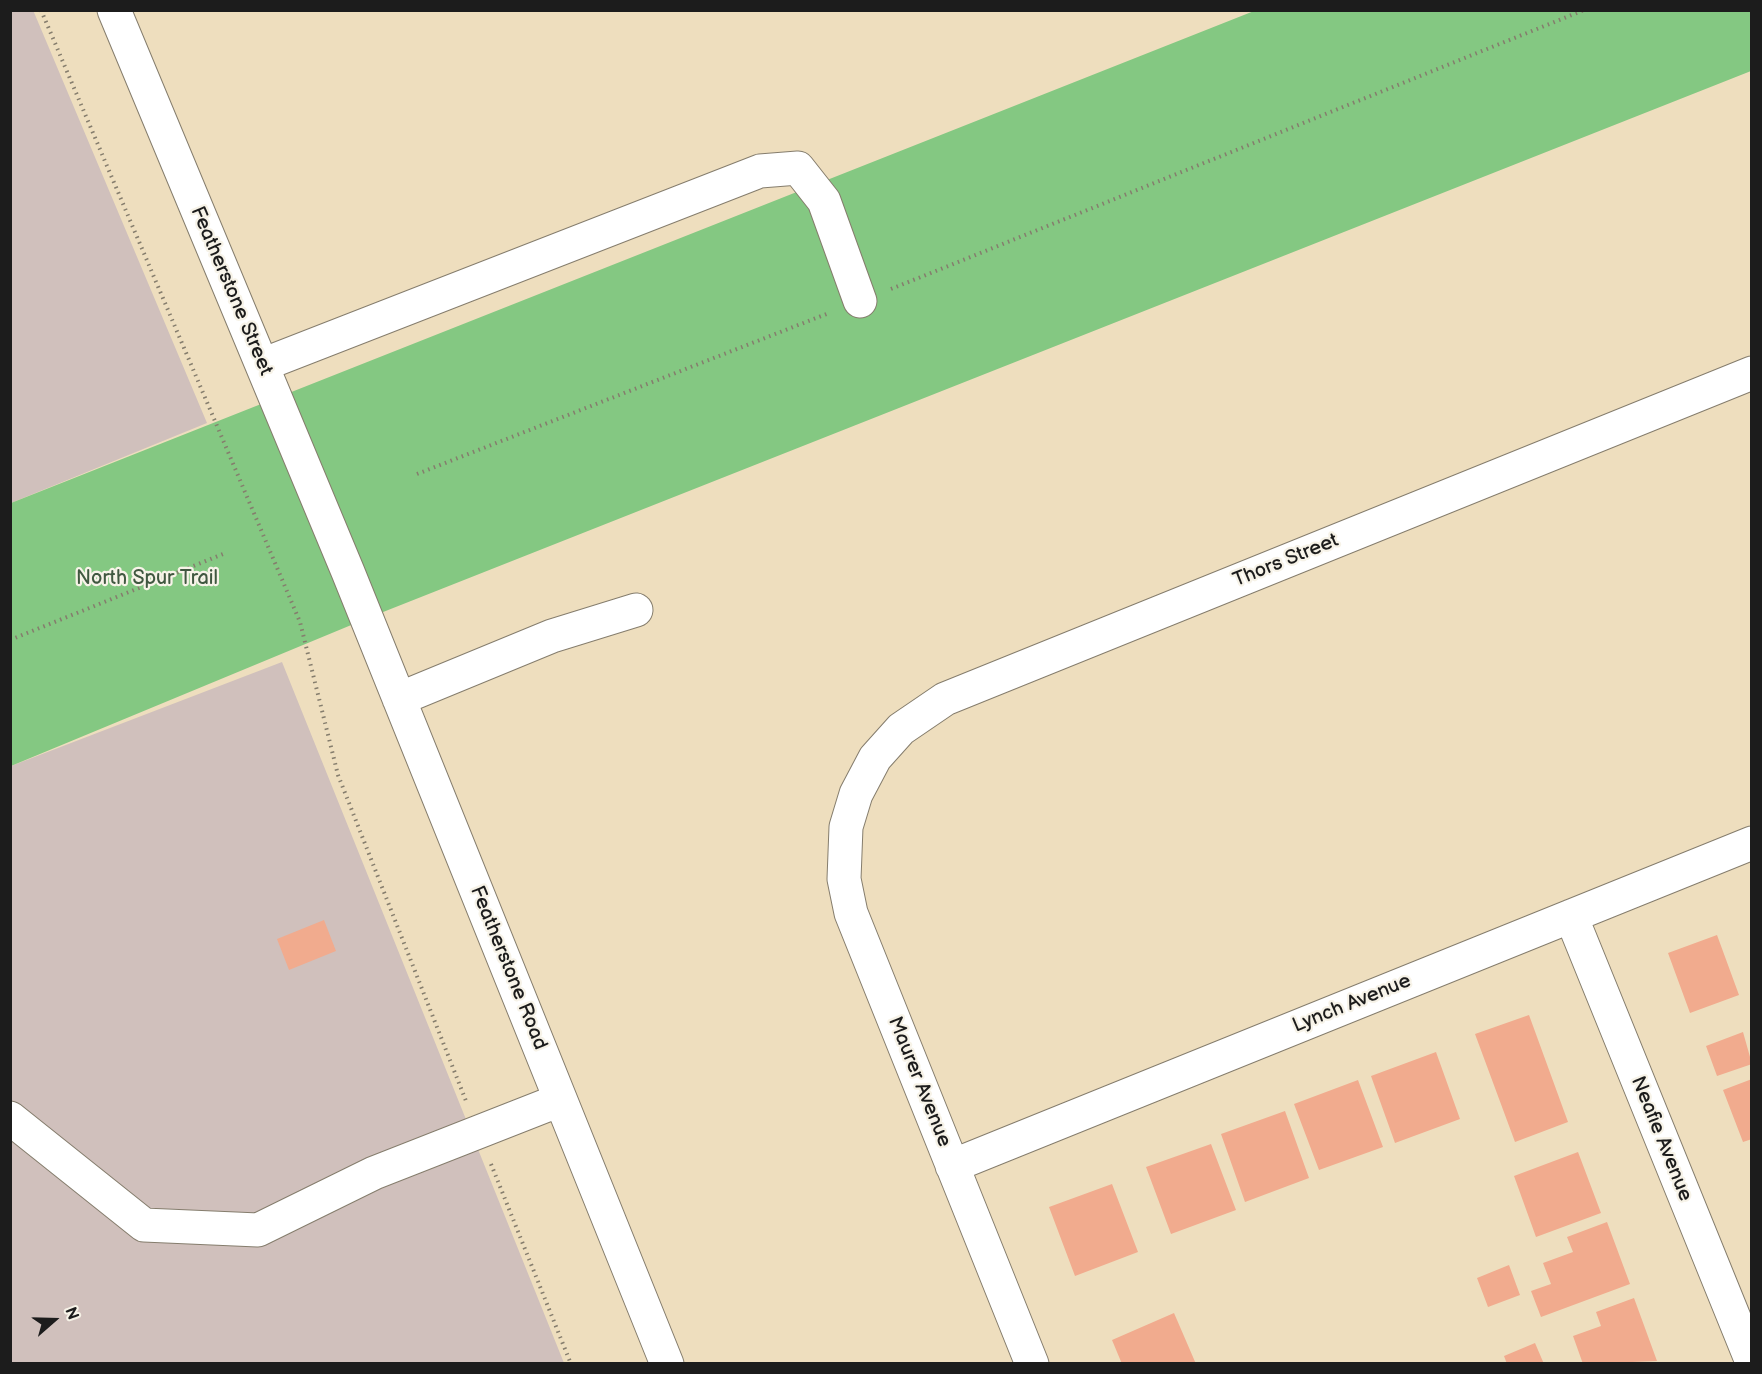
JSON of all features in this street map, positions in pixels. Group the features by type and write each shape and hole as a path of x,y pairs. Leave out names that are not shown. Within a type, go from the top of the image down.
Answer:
{"street":[{"name":"Featherstone Street","path":"114,10 348,572"},
{"path":"262,365 760,171 798,168 824,201 860,301"},
{"name":"Thors Street","path":"856,794 864,776 887,743 915,717 945,699 1752,373"},
{"name":"Featherstone Road","path":"348,572 667,1364"},
{"path":"399,699 552,636 636,609"},
{"name":"Maurer Avenue","path":"856,794 846,827 843,862 851,912 1032,1364"},
{"name":"Lynch Avenue","path":"952,1166 1752,843"},
{"name":"Neafie Avenue","path":"1571,916 1752,1362"},
{"path":"10,1118 144,1225 258,1230 374,1173 560,1100"}],"path":[{"path":"40,10 300,622 338,775 466,1101"},
{"path":"417,474 860,301 1584,10"},
{"path":"10,640 223,554"},
{"path":"492,1167 571,1364"}],"shaded area":[{"path":"33,10 207,423 11,503 10,11"},
{"path":"282,662 564,1363 11,1364 11,766"}],"green space":[{"name":"North Spur Trail","path":"1254,11 1751,11 1751,71 373,616 11,766 11,503"}],"building":[{"path":"324,920 336,951 289,970 277,939"},
{"path":"1717,935 1739,995 1690,1013 1668,953"},
{"path":"1529,1015 1568,1122 1515,1142 1475,1034"},
{"path":"1743,1032 1752,1064 1717,1076 1706,1046"},
{"path":"1436,1052 1460,1119 1395,1143 1371,1076"},
{"path":"1752,1079 1752,1139 1743,1142 1723,1090"},
{"path":"1358,1080 1383,1147 1319,1170 1294,1104"},
{"path":"1285,1111 1309,1178 1245,1202 1221,1134"},
{"path":"1211,1144 1236,1210 1171,1234 1146,1167"},
{"path":"1578,1152 1601,1213 1536,1237 1514,1176"},
{"path":"1112,1184 1138,1252 1075,1276 1049,1207"},
{"path":"1607,1222 1630,1284 1541,1317 1531,1291 1551,1284 1543,1263 1573,1252 1567,1237"},
{"path":"1509,1265 1520,1295 1488,1307 1477,1278"},
{"path":"1634,1298 1657,1361 1583,1364 1573,1336 1601,1326 1596,1312"},
{"path":"1174,1313 1196,1364 1122,1364 1112,1340"},
{"path":"1535,1343 1544,1364 1507,1364 1504,1356"}]}
